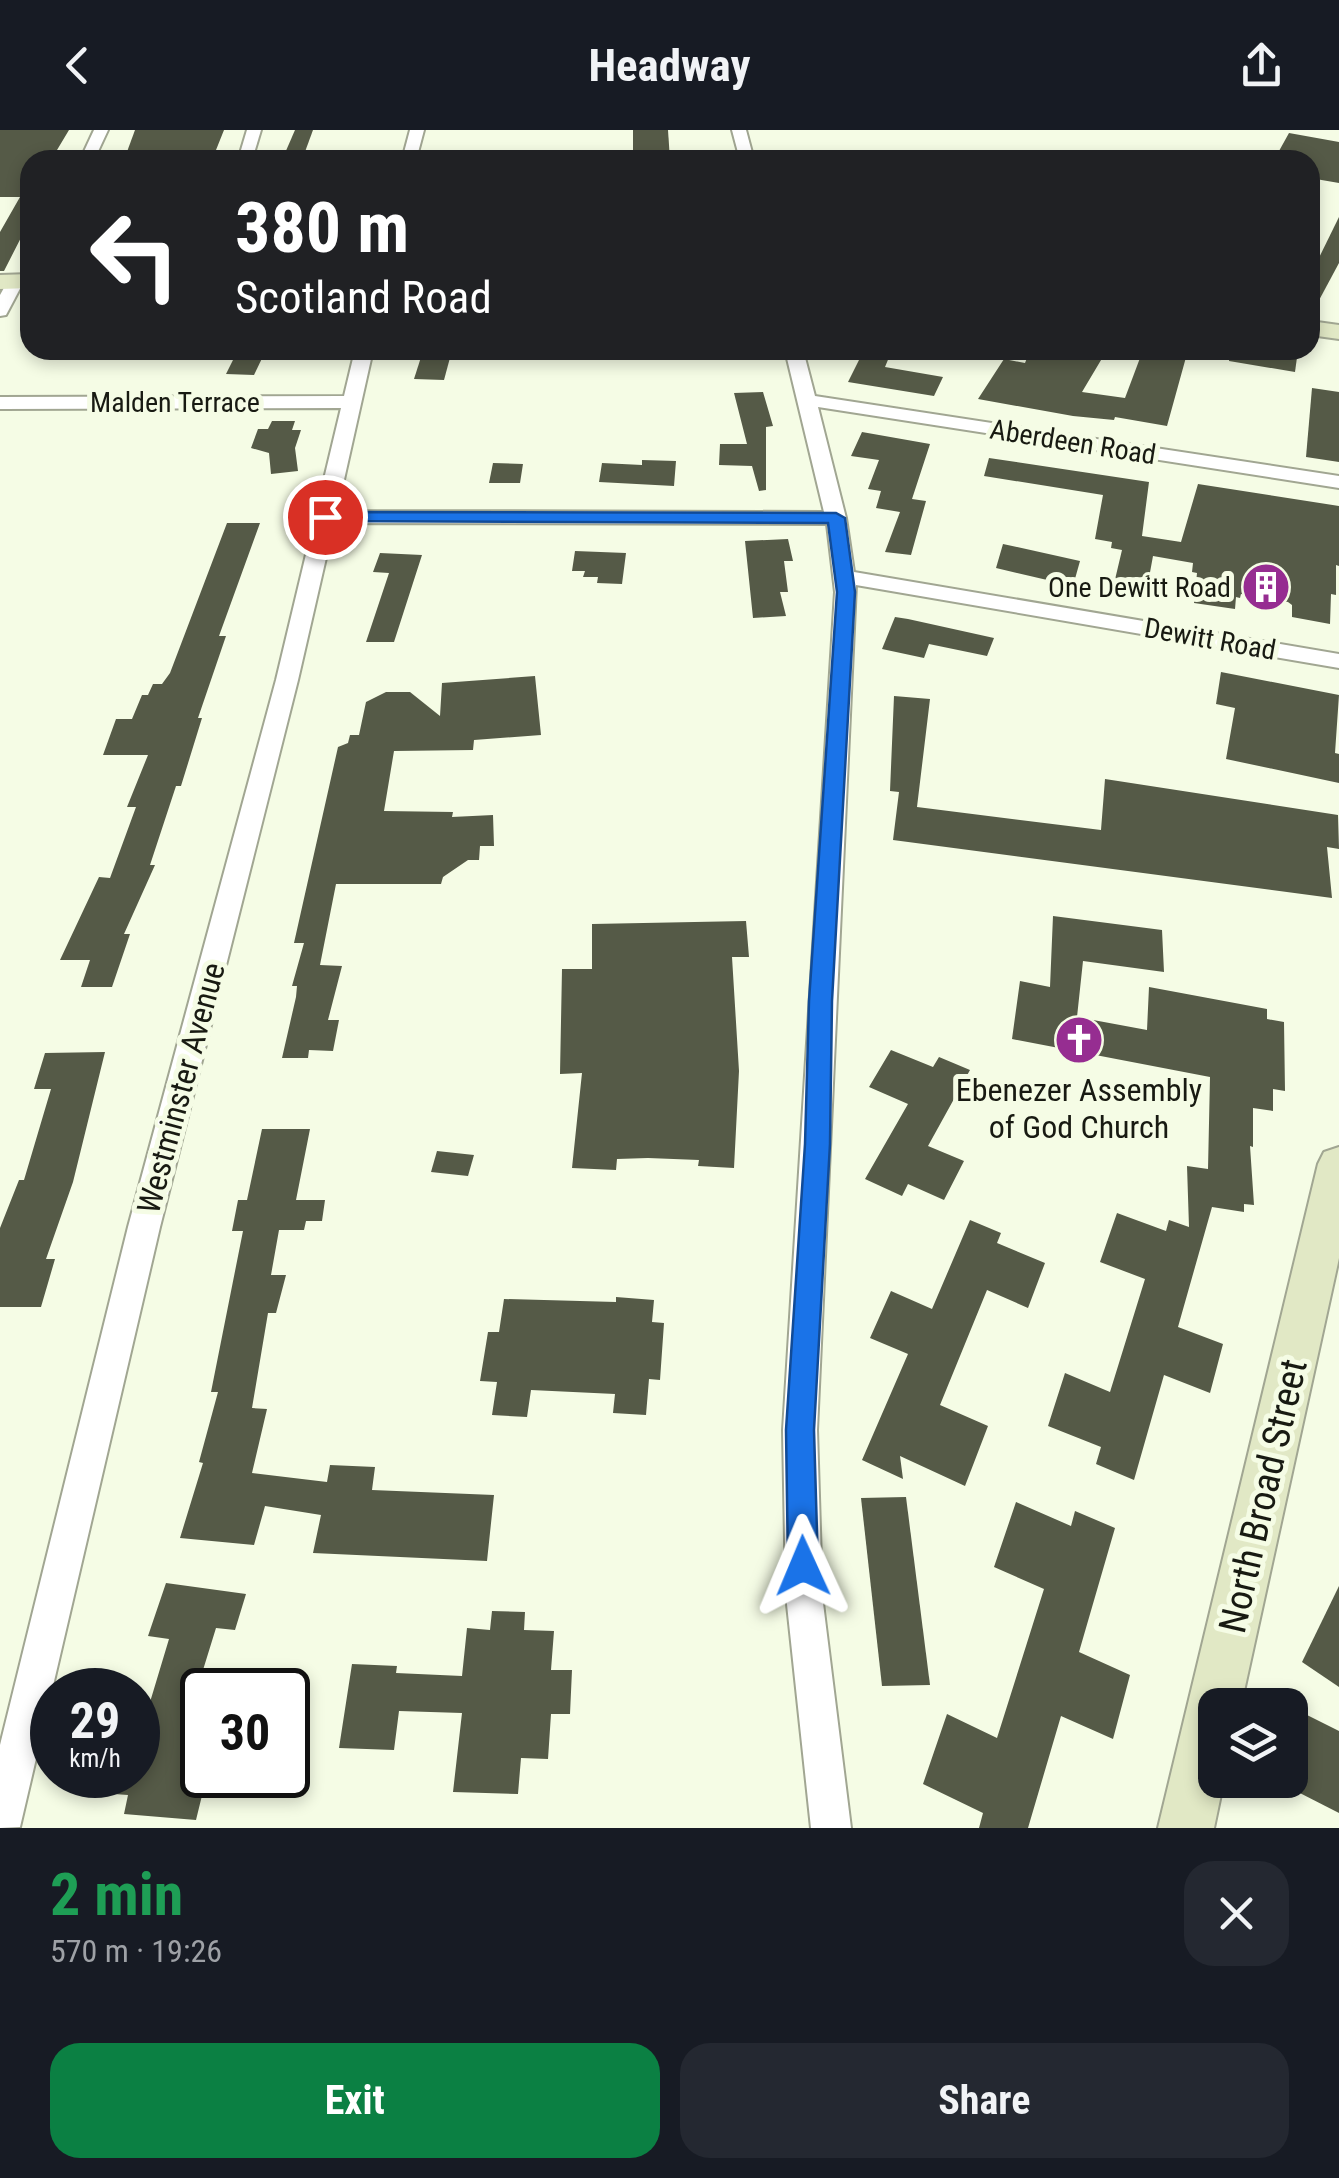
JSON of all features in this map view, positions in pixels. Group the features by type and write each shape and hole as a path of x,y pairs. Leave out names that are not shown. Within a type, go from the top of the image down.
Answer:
{"main road":[{"name":"North Broad Street","path":"1192,1824 1339,1164"}],"street":[{"path":"0,311 15,281"},
{"name":"Westminster Avenue","path":"0,1828 144,1227 284,692 362,360"},
{"path":"797,360 836,518 845,577 800,1430 804,1595 830,1828"},
{"name":"Aberdeen Road","path":"807,400 1339,482"},
{"name":"Malden Terrace","path":"0,403 351,402"},
{"path":"325,517 836,518"},
{"name":"Dewitt Road","path":"845,577 1339,661"}],"building":[{"path":"0,130 69,130 57,150 20,150 20,197 0,197"},
{"path":"135,130 224,130 216,150 128,150"},
{"path":"295,130 313,130 306,150 286,150"},
{"path":"633,130 668,130 669,150 633,150"},
{"path":"1289,133 1339,142 1339,183 1320,180 1320,150 1280,150"},
{"path":"20,197 20,240 4,271 0,271 0,232"},
{"path":"1339,217 1339,263 1320,298 1320,256"},
{"path":"233,360 261,360 254,375 226,374"},
{"path":"420,360 449,360 444,380 414,379"},
{"path":"859,360 888,360 885,367 943,377 934,396 848,382"},
{"path":"1003,360 1101,360 1082,392 1125,398 1139,360 1185,360 1167,426 1115,417 1114,420 1073,416 978,399"},
{"path":"1229,360 1297,360 1295,372"},
{"path":"1312,388 1339,392 1339,462 1306,457"},
{"path":"763,392 773,426 766,427 766,490 759,491 752,466 719,465 720,444 747,444 734,393"},
{"path":"272,421 295,421 292,430 301,430 295,448 298,471 271,474 269,453 251,448 258,429 268,429"},
{"path":"862,432 930,444 912,499 926,501 911,555 885,552 900,512 876,508 881,491 868,489 879,460 851,456"},
{"path":"989,458 1149,482 1142,536 1181,542 1198,484 1339,506 1339,566 1336,565 1336,595 1331,594 1330,624 1292,617 1292,605 1288,602 1241,594 1236,597 1235,609 1194,603 1197,573 1192,572 1193,563 1153,556 1146,594 1113,588 1122,550 1111,548 1112,542 1095,539 1103,495 984,476"},
{"path":"642,460 676,461 674,486 599,482 602,463 642,465"},
{"path":"493,463 523,464 520,483 489,483"},
{"path":"227,523 260,523 219,636 226,636 198,718 202,718 181,786 176,786 150,865 155,865 124,934 130,934 112,987 81,987 90,960 60,960 99,877 110,878 136,807 127,807 148,755 103,755 116,719 132,719 142,695 148,695 153,684 162,684 170,673"},
{"path":"788,539 793,561 784,561 788,592 780,592 786,616 753,618 745,541"},
{"path":"1003,544 1080,561 1073,586 996,568"},
{"path":"575,551 626,553 622,584 597,583 598,577 583,577 585,571 572,571"},
{"path":"380,553 422,555 394,642 366,642 389,573 373,572"},
{"path":"895,617 994,638 987,656 929,644 924,658 882,649"},
{"path":"1221,672 1339,695 1335,753 1339,754 1339,783 1226,759 1235,708 1216,704"},
{"path":"535,676 541,735 474,740 473,750 394,751 384,811 453,812 452,817 493,815 494,846 480,846 479,860 468,860 443,877 441,884 336,884 320,965 342,966 328,1020 339,1020 333,1051 309,1050 308,1058 282,1058 296,997 297,986 292,986 304,943 294,943 338,747 348,743 350,735 359,735 366,702 386,692 410,692 440,716 442,683"},
{"path":"894,696 930,699 917,807 1101,830 1105,779 1338,815 1339,849 1327,847 1332,898 893,840 899,792 890,791"},
{"path":"1053,916 1162,930 1164,972 1083,961 1077,1017 1147,1030 1149,987 1267,1009 1267,1019 1284,1022 1285,1091 1273,1089 1273,1111 1253,1108 1253,1147 1250,1146 1254,1205 1244,1204 1244,1212 1212,1207 1178,1327 1223,1344 1210,1393 1164,1375 1134,1480 1096,1464 1101,1447 1048,1426 1065,1373 1110,1392 1145,1279 1100,1262 1117,1213 1166,1231 1169,1220 1189,1227 1187,1166 1208,1169 1210,1077 1012,1039 1020,981 1050,987"},
{"path":"746,921 749,957 732,957 739,1071 734,1168 698,1166 699,1160 648,1158 617,1159 616,1170 572,1168 582,1073 560,1074 562,969 592,969 592,924"},
{"path":"891,1050 933,1067 939,1057 970,1070 928,1146 964,1161 944,1200 908,1184 902,1196 865,1179 908,1104 869,1087"},
{"path":"105,1052 73,1182 46,1259 55,1259 41,1307 0,1307 0,1228 19,1180 24,1180 51,1089 34,1089 45,1053"},
{"path":"262,1129 310,1129 296,1200 325,1200 322,1221 306,1221 304,1230 279,1230 271,1275 286,1275 276,1313 268,1313 252,1408 267,1409 252,1473 327,1482 330,1465 375,1467 372,1490 494,1495 487,1561 313,1553 321,1515 265,1506 254,1545 180,1538 203,1463 199,1462 218,1392 211,1392 243,1231 232,1231 238,1200 247,1200"},
{"path":"437,1151 474,1155 468,1176 431,1172"},
{"path":"970,1220 1001,1233 997,1243 1045,1263 1028,1308 987,1290 940,1405 988,1426 965,1486 900,1456 903,1479 862,1460 908,1354 870,1338 891,1291 932,1309"},
{"path":"616,1297 654,1300 652,1322 664,1323 660,1380 649,1379 646,1415 613,1413 615,1394 531,1390 527,1417 492,1415 497,1382 480,1381 488,1332 499,1332 504,1299 616,1302"},
{"path":"906,1497 930,1685 882,1686 861,1498"},
{"path":"1016,1502 1071,1526 1075,1511 1115,1528 1079,1652 1130,1675 1113,1739 1061,1716 1028,1828 979,1828 983,1813 923,1784 947,1714 997,1738 1044,1589 994,1567"},
{"path":"166,1583 246,1594 235,1630 216,1628 204,1668 180,1668 180,1798 201,1798 196,1820 124,1814 127,1798 160,1798 160,1669 169,1639 148,1636"},
{"path":"1339,1586 1339,1687 1302,1662"},
{"path":"492,1611 525,1612 524,1630 554,1631 551,1670 572,1670 570,1714 551,1714 548,1759 521,1758 518,1794 453,1792 462,1713 399,1711 394,1750 339,1748 352,1664 397,1666 396,1673 462,1676 467,1628 490,1630"},
{"path":"1308,1716 1339,1731 1339,1813 1308,1797"}],"place":[{"name":"One Dewitt Road","path":"1266,587"},
{"name":"Ebenezer Assembly of God Church","path":"1079,1040"}],"route":[{"path":"325,517 836,518 846,592 820,1001 817,1144 800,1430 803,1566"}]}
